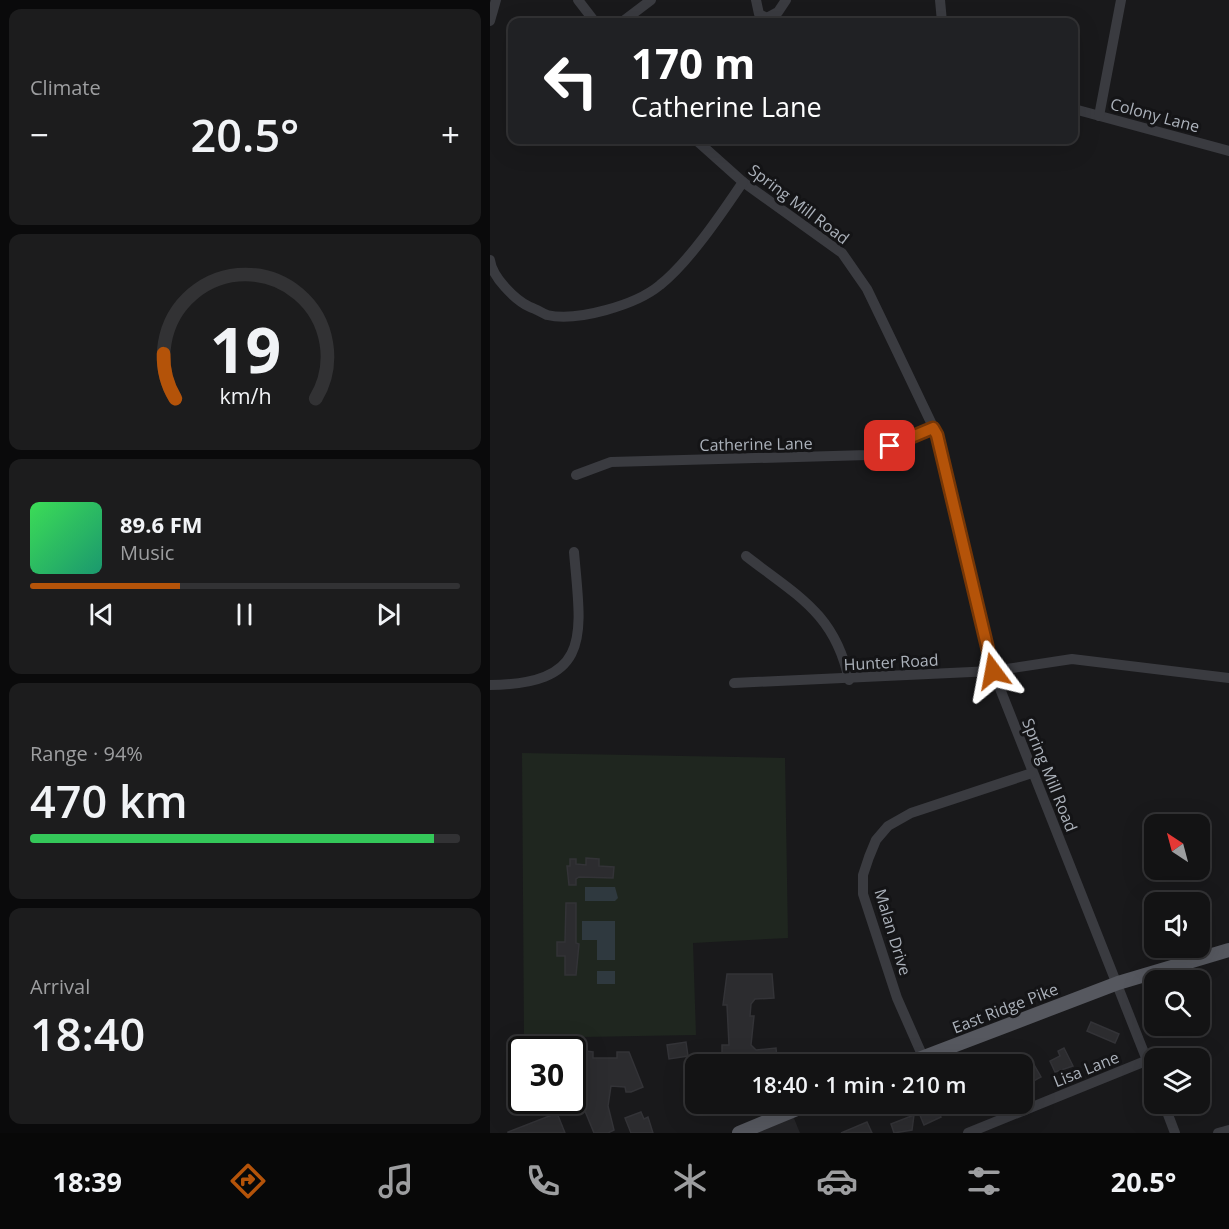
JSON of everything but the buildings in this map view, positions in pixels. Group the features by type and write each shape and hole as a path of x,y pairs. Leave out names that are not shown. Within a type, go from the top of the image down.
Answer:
{"main road":[{"name":"East Ridge Pike","path":"928,1054 1118,983 1228,950"},
{"path":"739,1133 785,1114"}],"street":[{"path":"490,21 496,0"},
{"path":"578,0 592,18"},
{"path":"627,18 651,0"},
{"path":"756,0 759,14 767,18 778,12 786,0"},
{"path":"939,18 940,0"},
{"path":"1099,116 1121,0"},
{"name":"Colony Lane","path":"1078,110 1228,151"},
{"name":"Spring Mill Road","path":"700,144 743,182 842,253 866,289 933,428 950,479 993,671 1144,1050"},
{"path":"490,260 491,266 507,288 525,305 547,315 573,317 611,308 643,296 661,285 726,207 743,182"},
{"name":"Catherine Lane","path":"576,475 611,462 868,455 933,428"},
{"path":"490,685 544,679 564,666 572,652 578,625 574,552"},
{"path":"746,556 820,614 844,657 849,680"},
{"name":"Hunter Road","path":"734,683 849,680 993,671 1072,659 1228,678"},
{"name":"Malan Drive","path":"922,1054 897,998 863,894 863,875 868,857 876,840 888,826 911,813 1032,773"},
{"name":"Lisa Lane","path":"968,1133 1144,1062"},
{"path":"1168,1114 1175,1133"},
{"path":"1218,1133 1228,1130"}],"shaded area":[{"path":"522,753 785,758 788,938 693,943 696,1035 524,1036"},
{"path":"585,887 615,887 618,898 615,901 585,901"},
{"path":"582,921 615,921 615,960 597,960 597,940 582,940"},
{"path":"597,971 615,971 615,984 597,984"},
{"path":"784,1114 792,1114 800,1133 739,1133"}],"route":[{"path":"890,446 933,428 937,435 950,479 993,671"}]}
